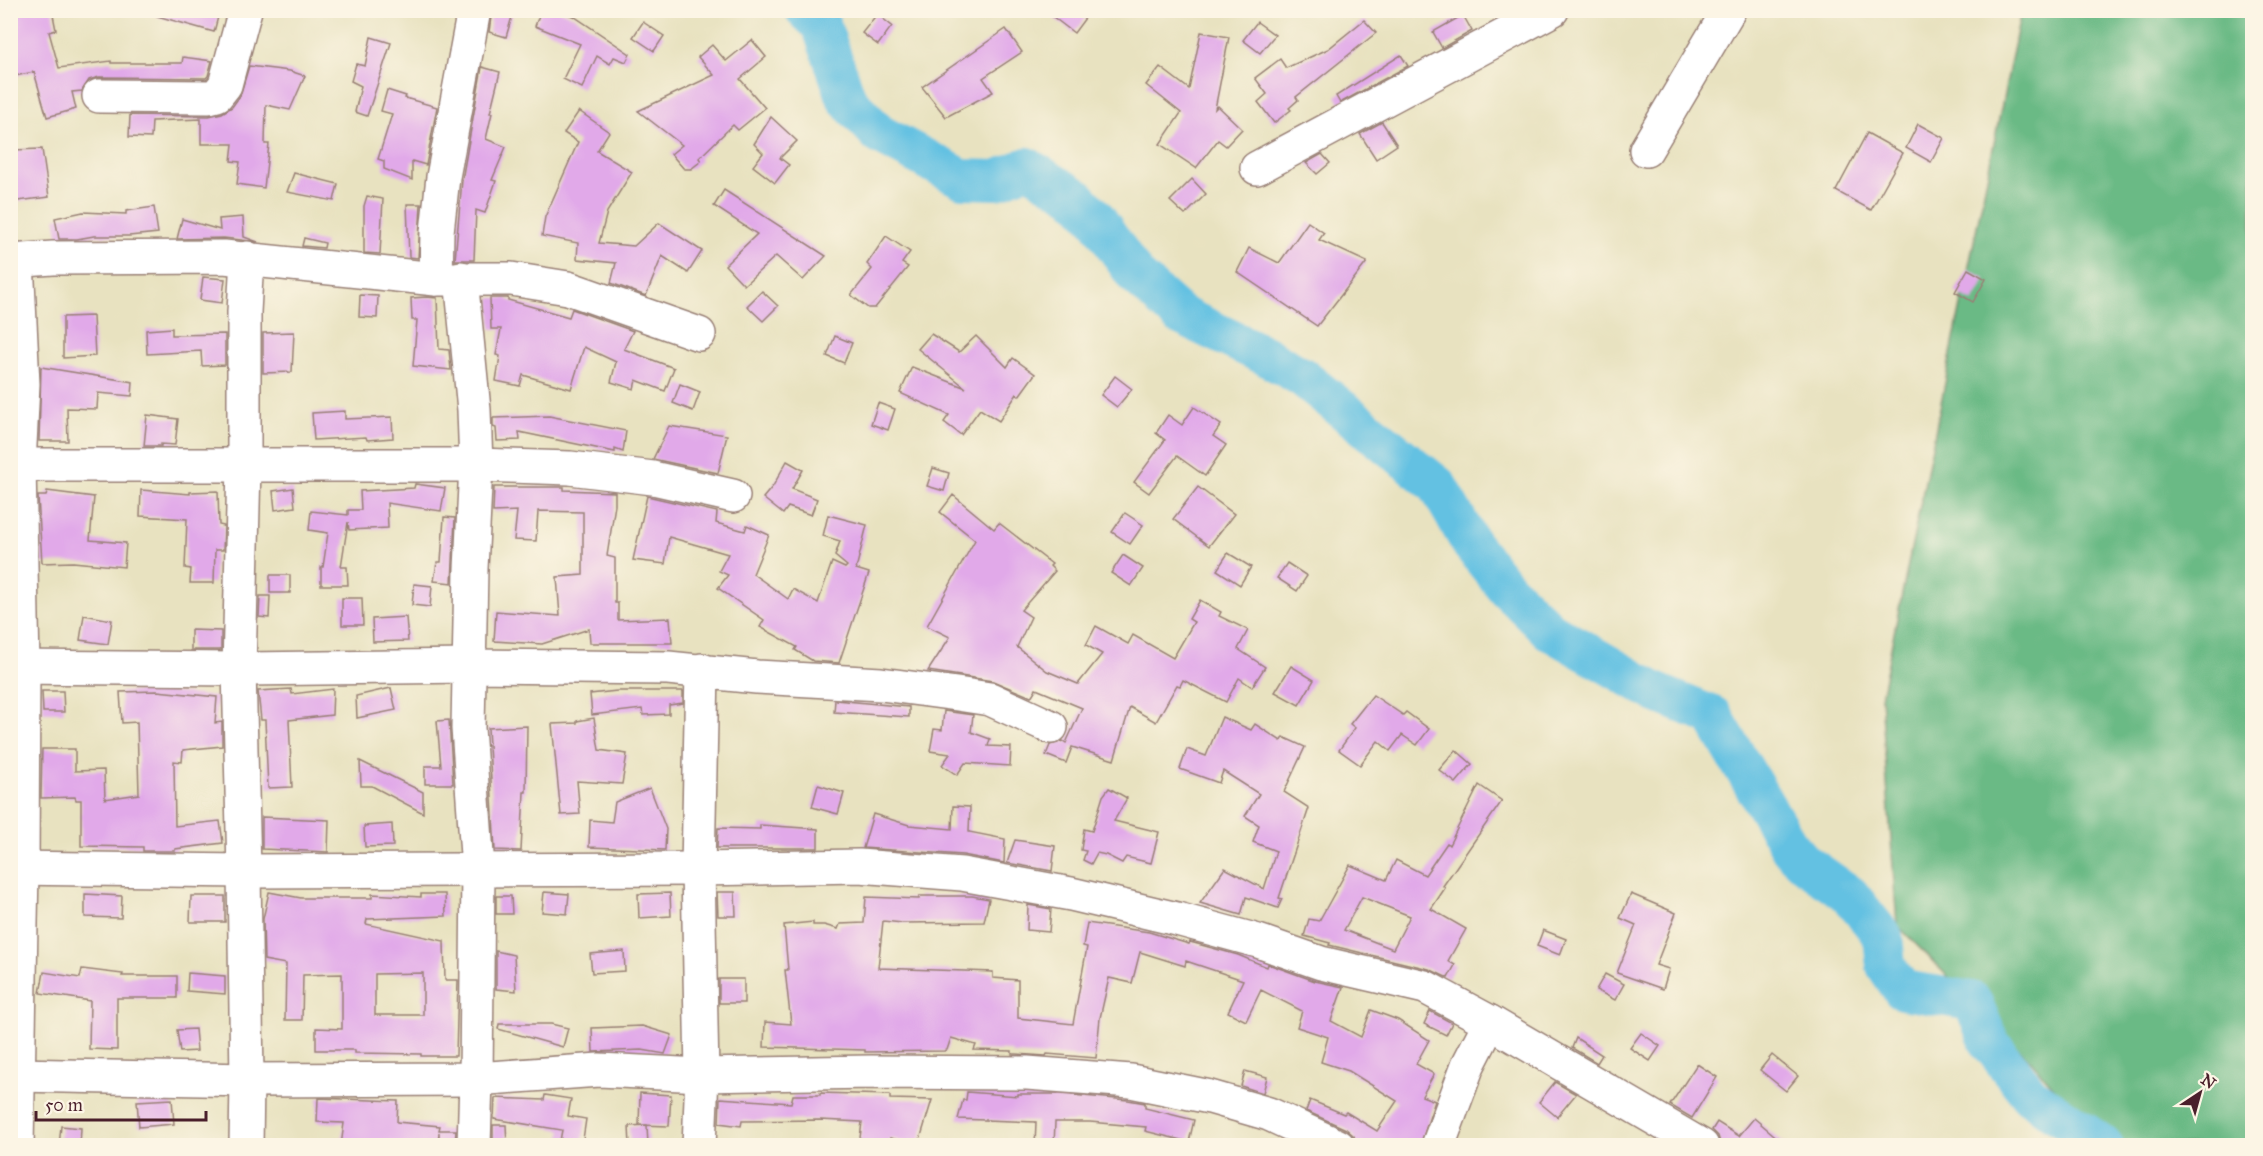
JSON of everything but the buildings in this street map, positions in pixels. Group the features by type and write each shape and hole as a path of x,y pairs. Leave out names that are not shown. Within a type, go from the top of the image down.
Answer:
{"street":[{"path":"99,96 209,97 217,95 225,85 244,10"},
{"path":"1257,168 1552,10"},
{"path":"1646,150 1729,10"},
{"path":"466,13 437,232 449,279 474,410 476,465 471,569 468,728 478,869 474,1146"},
{"path":"17,1146 15,465 22,384 14,261 53,258 247,258 449,279 512,279 568,288 699,334"},
{"path":"246,1146 244,871 239,669 247,258"},
{"path":"15,465 476,465 570,468 653,478 733,496"},
{"path":"17,667 239,669 470,666 702,670 881,684 968,695 990,699 1051,728"},
{"path":"699,1146 702,1075 698,869 702,670"},
{"path":"16,868 244,871 859,866 962,874 1071,894 1177,919 1258,941 1321,963 1425,987 1490,1022 1702,1146"},
{"path":"1438,1146 1468,1065 1490,1022"},
{"path":"18,1075 247,1080 476,1079 599,1070 702,1075 871,1072 1027,1073 1131,1081 1210,1097 1269,1114 1338,1146"}],"green space":[{"path":"2021,11 2252,11 2252,1145 2104,1145 2029,1059 1897,925 1881,697"}],"waterway":[{"path":"805,10 821,25 847,100 879,134 963,179 997,180 1027,167 1076,197 1097,219 1135,275 1180,315 1264,355 1302,377 1437,485 1471,544 1507,589 1550,631 1657,693 1713,716 1792,851 1806,864 1850,895 1883,937 1886,966 1902,990 1972,1001 1990,1043 2030,1095 2104,1146"}]}
